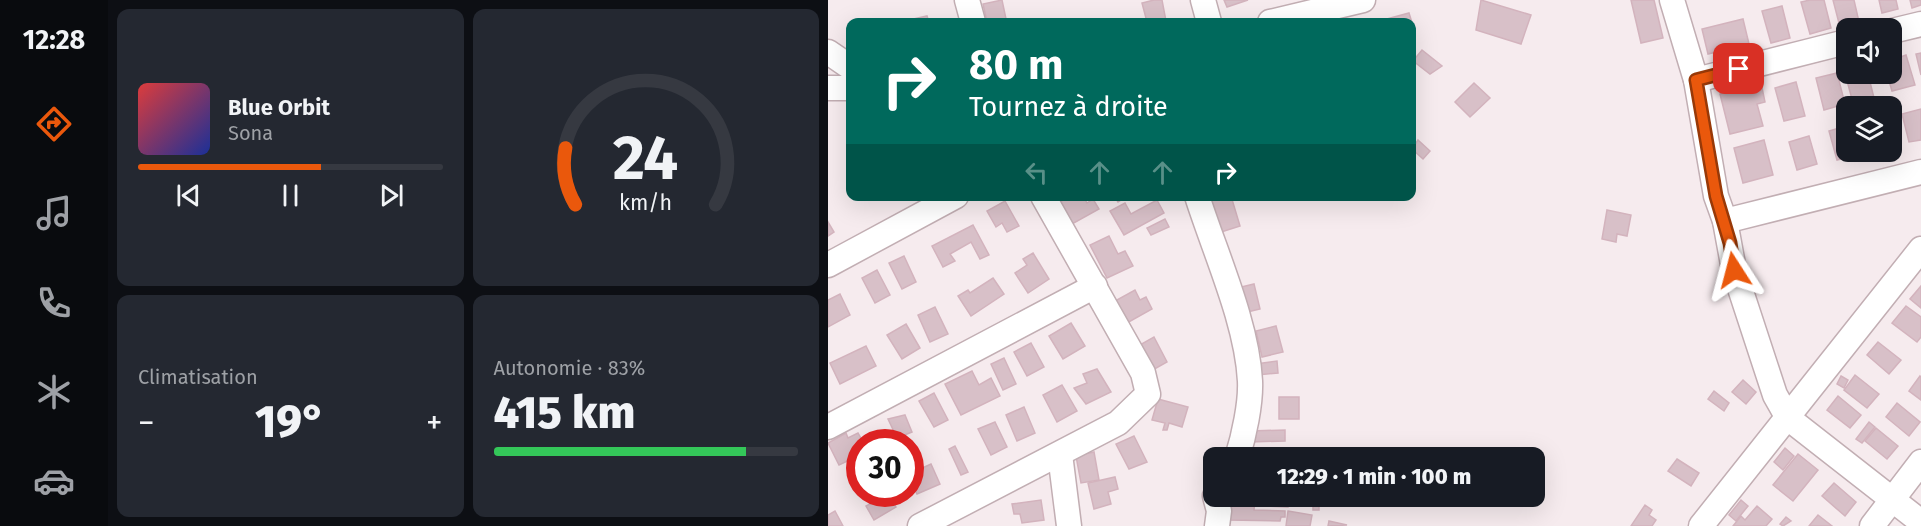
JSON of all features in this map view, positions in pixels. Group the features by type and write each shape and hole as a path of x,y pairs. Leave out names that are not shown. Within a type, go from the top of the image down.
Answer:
{"street":[{"path":"967,0 971,18"},
{"path":"1203,0 1208,18"},
{"path":"1287,18 1364,0"},
{"path":"1672,0 1696,80 1716,196 1725,222 1734,270 1754,337 1775,395 1788,418 1921,522"},
{"path":"1902,29 1921,24"},
{"path":"1696,80 1836,45"},
{"path":"828,52 846,64"},
{"path":"828,88 846,88"},
{"path":"1725,222 1921,172"},
{"path":"828,264 947,201"},
{"path":"934,522 1118,423 1148,394 1143,373 1046,201"},
{"path":"1199,201 1230,293 1247,358 1250,383 1246,426 1240,447"},
{"path":"1701,526 1921,249"},
{"path":"828,427 1095,286"},
{"path":"1060,454 1069,526"},
{"path":"1872,526 1921,462"},
{"path":"1217,526 1218,507"}],"building":[{"path":"1002,0 1006,18 986,18 983,4"},
{"path":"1162,0 1165,18 1146,18 1142,3"},
{"path":"1224,0 1248,0 1227,7"},
{"path":"1481,0 1531,15 1521,44 1476,30"},
{"path":"1631,0 1654,0 1663,38 1641,43"},
{"path":"1824,0 1831,28 1810,34 1801,2"},
{"path":"1833,0 1854,0 1858,18 1838,18"},
{"path":"1879,0 1896,0 1898,9 1882,13"},
{"path":"1910,0 1921,0 1921,5 1912,8"},
{"path":"1782,6 1790,38 1771,43 1762,11"},
{"path":"1409,13 1411,18 1390,18"},
{"path":"1743,19 1749,44 1708,54 1702,29"},
{"path":"1422,50 1442,66 1430,74 1416,63 1416,57"},
{"path":"1921,53 1921,75 1916,54"},
{"path":"1906,55 1915,85 1892,91 1890,84 1902,84 1902,56"},
{"path":"1836,73 1836,84 1840,84 1843,96 1836,96 1836,107 1824,110 1816,78"},
{"path":"1796,82 1805,116 1784,121 1775,88"},
{"path":"1474,83 1490,98 1470,117 1455,102"},
{"path":"1761,83 1765,102 1757,104 1763,126 1730,134 1720,94"},
{"path":"1848,84 1870,84 1874,96 1851,96"},
{"path":"1921,109 1921,140 1909,142 1902,114"},
{"path":"1836,129 1836,156 1829,131"},
{"path":"1809,136 1817,164 1797,170 1789,142"},
{"path":"1418,140 1430,151 1423,159 1416,153"},
{"path":"1764,140 1773,175 1743,183 1734,148"},
{"path":"1005,201 1019,226 1007,232 1002,223 996,227 987,211"},
{"path":"1094,201 1099,209 1072,224 1060,202"},
{"path":"1155,201 1158,201 1164,213 1124,235 1110,211 1125,203 1131,214"},
{"path":"1208,201 1232,201 1240,226 1218,233"},
{"path":"1607,210 1631,215 1627,236 1617,234 1616,242 1602,239"},
{"path":"1165,219 1169,227 1151,235 1147,228"},
{"path":"828,222 834,232 828,236"},
{"path":"973,225 989,255 980,259 971,242 950,254 955,261 943,267 932,246"},
{"path":"1109,236 1118,254 1125,251 1133,266 1107,278 1090,245"},
{"path":"1033,253 1049,279 1028,293 1015,273 1027,265 1023,259"},
{"path":"904,256 916,282 902,289 889,263"},
{"path":"877,270 890,295 875,303 862,278"},
{"path":"993,278 1004,294 971,316 958,296 968,290 970,293"},
{"path":"1254,284 1260,309 1243,313 1237,288"},
{"path":"1921,286 1921,308 1910,299"},
{"path":"1135,290 1140,300 1146,297 1152,309 1127,323 1115,301"},
{"path":"840,294 850,315 828,327 828,300"},
{"path":"1906,306 1921,317 1921,337 1917,342 1892,323"},
{"path":"935,307 948,334 930,342 918,315"},
{"path":"1071,323 1085,346 1063,359 1049,336"},
{"path":"906,324 920,348 902,359 887,335"},
{"path":"1276,326 1283,352 1262,357 1256,331"},
{"path":"1154,337 1167,362 1151,371 1138,346"},
{"path":"1878,342 1901,360 1889,374 1867,355"},
{"path":"1031,343 1044,367 1027,376 1014,352"},
{"path":"866,346 876,366 840,384 830,363"},
{"path":"1004,358 1016,384 1003,390 991,364"},
{"path":"1277,361 1278,373 1257,375 1256,364"},
{"path":"1097,369 1111,392 1086,404 1074,388 1087,383 1083,374"},
{"path":"972,371 979,385 991,378 1000,396 961,415 945,384"},
{"path":"1855,375 1879,394 1867,408 1844,390"},
{"path":"1841,376 1848,380 1844,388 1837,384"},
{"path":"1921,377 1921,400 1909,391"},
{"path":"1743,380 1756,392 1746,404 1732,392"},
{"path":"1062,385 1077,411 1057,422 1043,395"},
{"path":"1714,391 1729,403 1724,411 1708,399"},
{"path":"934,393 948,420 934,427 919,401"},
{"path":"1838,396 1861,415 1850,428 1827,410"},
{"path":"1279,397 1299,397 1299,419 1279,419"},
{"path":"1158,399 1188,407 1182,427 1169,423 1167,430 1163,430 1165,423 1152,420"},
{"path":"1897,403 1920,422 1909,436 1886,417"},
{"path":"1024,407 1035,433 1017,441 1006,415"},
{"path":"905,415 911,429 893,429 888,419"},
{"path":"995,422 1007,447 991,455 978,429"},
{"path":"1869,422 1875,427 1862,443 1856,439"},
{"path":"1876,428 1898,446 1887,459 1865,441"},
{"path":"1285,430 1285,441 1250,442 1250,431"},
{"path":"846,433 846,462 839,465 828,443"},
{"path":"1134,436 1147,462 1129,469 1116,444"},
{"path":"955,446 968,472 961,475 949,449"},
{"path":"1785,448 1794,456 1783,470 1774,462"},
{"path":"1094,452 1099,480 1081,483 1076,456"},
{"path":"1798,454 1818,470 1793,501 1773,485"},
{"path":"1677,459 1699,473 1691,486 1668,471"},
{"path":"931,464 940,484 924,491 924,467"},
{"path":"1115,477 1118,489 1108,492 1111,504 1094,509 1088,483"},
{"path":"1834,483 1856,502 1845,516 1822,496"},
{"path":"1041,500 1044,520 1022,523 1020,514 1014,514 1012,504"},
{"path":"1741,500 1748,506 1736,521 1729,515"},
{"path":"1645,505 1652,510 1649,515 1656,520 1652,526 1631,526"},
{"path":"1757,506 1772,519 1766,526 1733,526 1741,516 1745,520"},
{"path":"867,507 896,507 874,520"},
{"path":"1230,507 1285,511 1285,517 1281,517 1280,521 1229,520"},
{"path":"835,511 843,526 828,526 828,515"},
{"path":"1288,511 1312,515 1310,526 1286,526"},
{"path":"1818,515 1832,526 1809,526"},
{"path":"1786,517 1791,521 1783,526 1780,524"},
{"path":"1329,521 1347,525 1328,526"}],"route":[{"path":"1734,270 1725,222 1716,196 1696,80 1739,69"}]}
